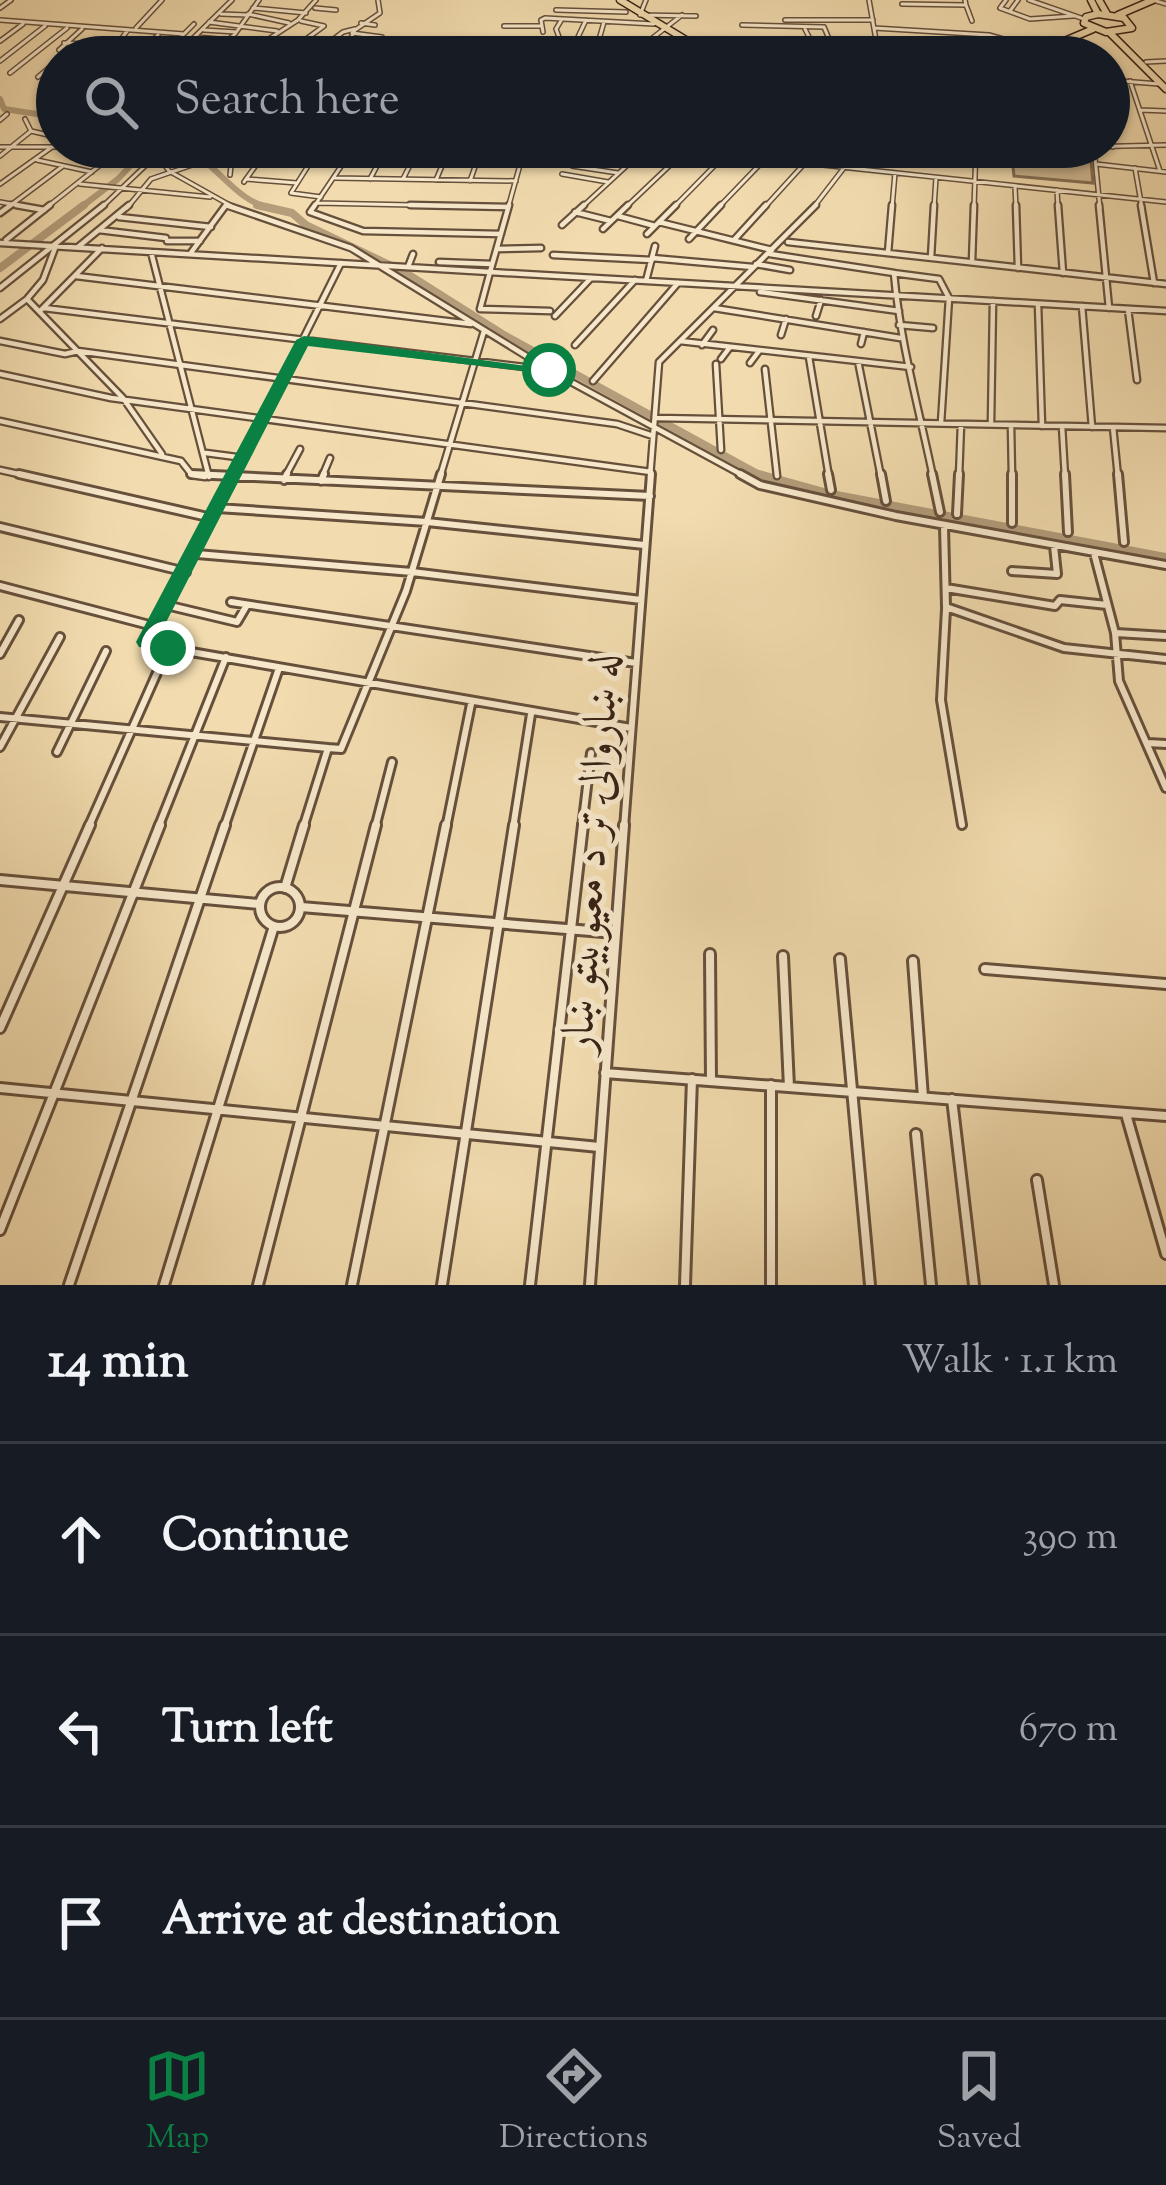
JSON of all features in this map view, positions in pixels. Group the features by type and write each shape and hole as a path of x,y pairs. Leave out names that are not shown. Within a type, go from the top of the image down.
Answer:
{"highway":[{"path":"617,0 626,12 673,36"},
{"path":"617,0 650,24"},
{"path":"1085,18 1158,1"},
{"path":"1128,20 1140,8"},
{"path":"1106,14 1128,20 1133,26 1125,36"},
{"path":"1085,18 1112,36"},
{"path":"1087,36 1100,31 1126,32"},
{"path":"1130,45 1165,85"},
{"path":"1130,49 1165,85"}],"main road":[{"path":"1095,0 1106,14"}],"street":[{"path":"0,6 9,0"},
{"path":"125,36 162,0"},
{"path":"196,36 232,0"},
{"path":"232,36 259,0"},
{"path":"301,19 319,0"},
{"path":"276,36 319,0"},
{"path":"343,36 379,14 384,6 378,0"},
{"path":"646,0 640,15 696,16"},
{"path":"869,0 875,36"},
{"path":"1006,0 999,7 1025,17 1085,18"},
{"path":"1010,11 1018,0"},
{"path":"1025,17 1032,1"},
{"path":"1032,1 1072,16"},
{"path":"1032,1 1085,18"},
{"path":"902,4 965,2 972,21"},
{"path":"253,8 324,26 310,36"},
{"path":"315,8 336,10"},
{"path":"556,10 626,12"},
{"path":"218,14 321,20"},
{"path":"379,14 389,16"},
{"path":"658,36 682,14"},
{"path":"820,18 827,36"},
{"path":"506,28 542,29 542,19 650,24"},
{"path":"560,36 556,29 562,19"},
{"path":"578,36 586,20"},
{"path":"785,20 873,20"},
{"path":"1,21 184,34 194,24"},
{"path":"0,41 26,22"},
{"path":"209,22 282,32"},
{"path":"600,36 604,22"},
{"path":"361,23 375,25"},
{"path":"0,61 48,24"},
{"path":"57,36 70,26"},
{"path":"72,36 84,26"},
{"path":"335,26 378,36"},
{"path":"742,26 824,28"},
{"path":"785,30 824,28"},
{"path":"874,28 992,36"},
{"path":"111,36 117,29"},
{"path":"806,29 809,36"},
{"path":"201,30 236,32"},
{"path":"349,36 352,30"},
{"path":"277,36 282,32"},
{"path":"157,36 160,33"},
{"path":"10,73 36,53"},
{"path":"1146,62 1166,61"},
{"path":"1130,167 1163,171 1130,81 1165,85"},
{"path":"1140,110 1166,111"},
{"path":"0,120 8,114"},
{"path":"25,119 36,131"},
{"path":"0,156 31,130"},
{"path":"1130,146 1166,145"},
{"path":"0,147 36,148"},
{"path":"0,184 34,159"},
{"path":"0,213 60,168"},
{"path":"73,168 92,172"},
{"path":"2,243 97,168"},
{"path":"0,288 145,168"},
{"path":"78,247 119,217 139,191 177,168"},
{"path":"230,175 231,168"},
{"path":"254,168 245,180 297,183"},
{"path":"306,168 290,193 319,200 508,207"},
{"path":"341,168 310,212 363,231 501,235"},
{"path":"370,179 376,168"},
{"path":"403,179 408,168"},
{"path":"436,180 441,168"},
{"path":"470,181 475,168"},
{"path":"519,168 479,310 553,314 591,278"},
{"path":"585,168 618,173"},
{"path":"562,225 624,168"},
{"path":"603,229 667,168"},
{"path":"647,234 709,168"},
{"path":"688,239 756,168"},
{"path":"733,242 800,168"},
{"path":"680,341 784,241 846,168 1166,202"},
{"path":"972,262 976,168"},
{"path":"1096,168 1109,308"},
{"path":"1135,168 1154,283"},
{"path":"169,170 226,205 351,248 549,370 760,484 944,525 1166,565"},
{"path":"888,253 895,173"},
{"path":"562,174 608,182"},
{"path":"931,258 937,177"},
{"path":"335,178 515,182"},
{"path":"78,184 214,197"},
{"path":"1015,186 1018,268"},
{"path":"1057,190 1063,273"},
{"path":"0,202 44,210"},
{"path":"190,254 226,205"},
{"path":"575,212 696,232 769,252 939,279 949,298 941,423"},
{"path":"119,217 211,227"},
{"path":"169,224 171,253"},
{"path":"99,230 200,241"},
{"path":"784,241 1166,284"},
{"path":"2,243 1166,311"},
{"path":"646,281 655,246"},
{"path":"0,320 43,280 52,248"},
{"path":"41,310 102,248"},
{"path":"496,249 541,248"},
{"path":"151,252 157,287 196,407 209,478"},
{"path":"409,267 413,254"},
{"path":"554,255 790,270"},
{"path":"439,262 492,264"},
{"path":"826,274 827,262"},
{"path":"341,263 146,643 471,704 631,728"},
{"path":"893,273 900,338 924,423 940,512"},
{"path":"76,276 472,324"},
{"path":"575,345 635,280"},
{"path":"593,381 677,283"},
{"path":"753,288 898,311"},
{"path":"27,299 123,398 164,458"},
{"path":"816,316 820,300"},
{"path":"992,424 993,301"},
{"path":"1038,304 1042,425"},
{"path":"1082,306 1092,427"},
{"path":"762,316 768,307"},
{"path":"712,308 900,338"},
{"path":"1128,309 1137,380"},
{"path":"41,310 549,370"},
{"path":"781,335 787,319"},
{"path":"827,336 830,326"},
{"path":"899,326 933,328"},
{"path":"702,345 713,330"},
{"path":"0,717 341,749 412,572 484,331"},
{"path":"861,344 864,332"},
{"path":"0,341 65,354 73,351 181,363 616,424 655,426 719,418 1166,428"},
{"path":"680,341 911,367"},
{"name":"له ښاروالۍ تر د معیوبیتو ښار","path":"590,1285 659,362 680,341"},
{"path":"820,346 813,357 831,490"},
{"path":"721,450 718,361 730,347"},
{"path":"750,363 759,351"},
{"path":"858,361 886,501"},
{"path":"765,369 777,476"},
{"path":"0,374 123,398 651,472"},
{"path":"0,421 181,461 192,475 209,478 535,487 650,496"},
{"path":"957,514 961,424"},
{"path":"1011,425 1012,524"},
{"path":"1062,426 1068,532"},
{"path":"1113,427 1124,542"},
{"path":"284,481 300,449"},
{"path":"204,452 244,458"},
{"path":"321,482 330,458"},
{"path":"0,470 212,518"},
{"path":"217,508 428,522 645,546"},
{"path":"944,525 941,700 962,825"},
{"path":"0,527 185,572"},
{"path":"1012,571 1057,574 1054,546"},
{"path":"1094,553 1115,633 1119,681 1166,788"},
{"path":"195,554 412,572 641,600"},
{"path":"0,586 154,626"},
{"path":"946,588 1055,607 1060,599 1107,605"},
{"path":"231,602 636,663"},
{"path":"166,605 237,622 247,605"},
{"path":"946,608 1064,648 1166,659"},
{"path":"0,654 19,620"},
{"path":"1115,633 1166,636"},
{"path":"0,747 59,637"},
{"path":"0,1028 168,648"},
{"path":"57,752 106,651"},
{"path":"0,1229 226,657"},
{"path":"69,1285 279,668"},
{"path":"352,1285 471,704"},
{"path":"442,1285 531,714"},
{"path":"1148,743 1166,744"},
{"path":"285,888 328,748"},
{"path":"530,1285 591,753"},
{"path":"258,1285 392,762"},
{"path":"0,881 259,904"},
{"path":"259,904 270,892 285,888 296,893 301,907"},
{"path":"259,904 261,919 274,926 293,920 301,907"},
{"path":"301,907 615,933"},
{"path":"164,1285 274,926"},
{"path":"710,954 711,1081"},
{"path":"783,956 789,1087"},
{"path":"840,958 870,1285"},
{"path":"913,962 922,1097"},
{"path":"985,969 1166,984"},
{"path":"605,1073 1166,1116"},
{"path":"685,1285 692,1079"},
{"path":"771,1085 771,1285"},
{"path":"0,1088 600,1147"},
{"path":"952,1100 974,1285"},
{"path":"1126,1113 1166,1255"},
{"path":"916,1134 932,1285"},
{"path":"1037,1180 1054,1285"}],"shaded area":[{"path":"1013,168 1092,168 1093,183 1014,176"}],"waterway":[{"path":"0,99 4,109 36,114"},
{"path":"80,208 128,168"},
{"path":"213,168 246,197 270,208"},
{"path":"80,208 84,205"},
{"path":"257,205 270,208"},
{"path":"0,268 80,208"},
{"path":"270,208 292,213 306,225 404,272 502,334 760,475"},
{"path":"755,474 760,475"},
{"path":"760,475 831,495 1166,558"}],"route":[{"path":"168,648 146,642 304,340 549,370"}]}
